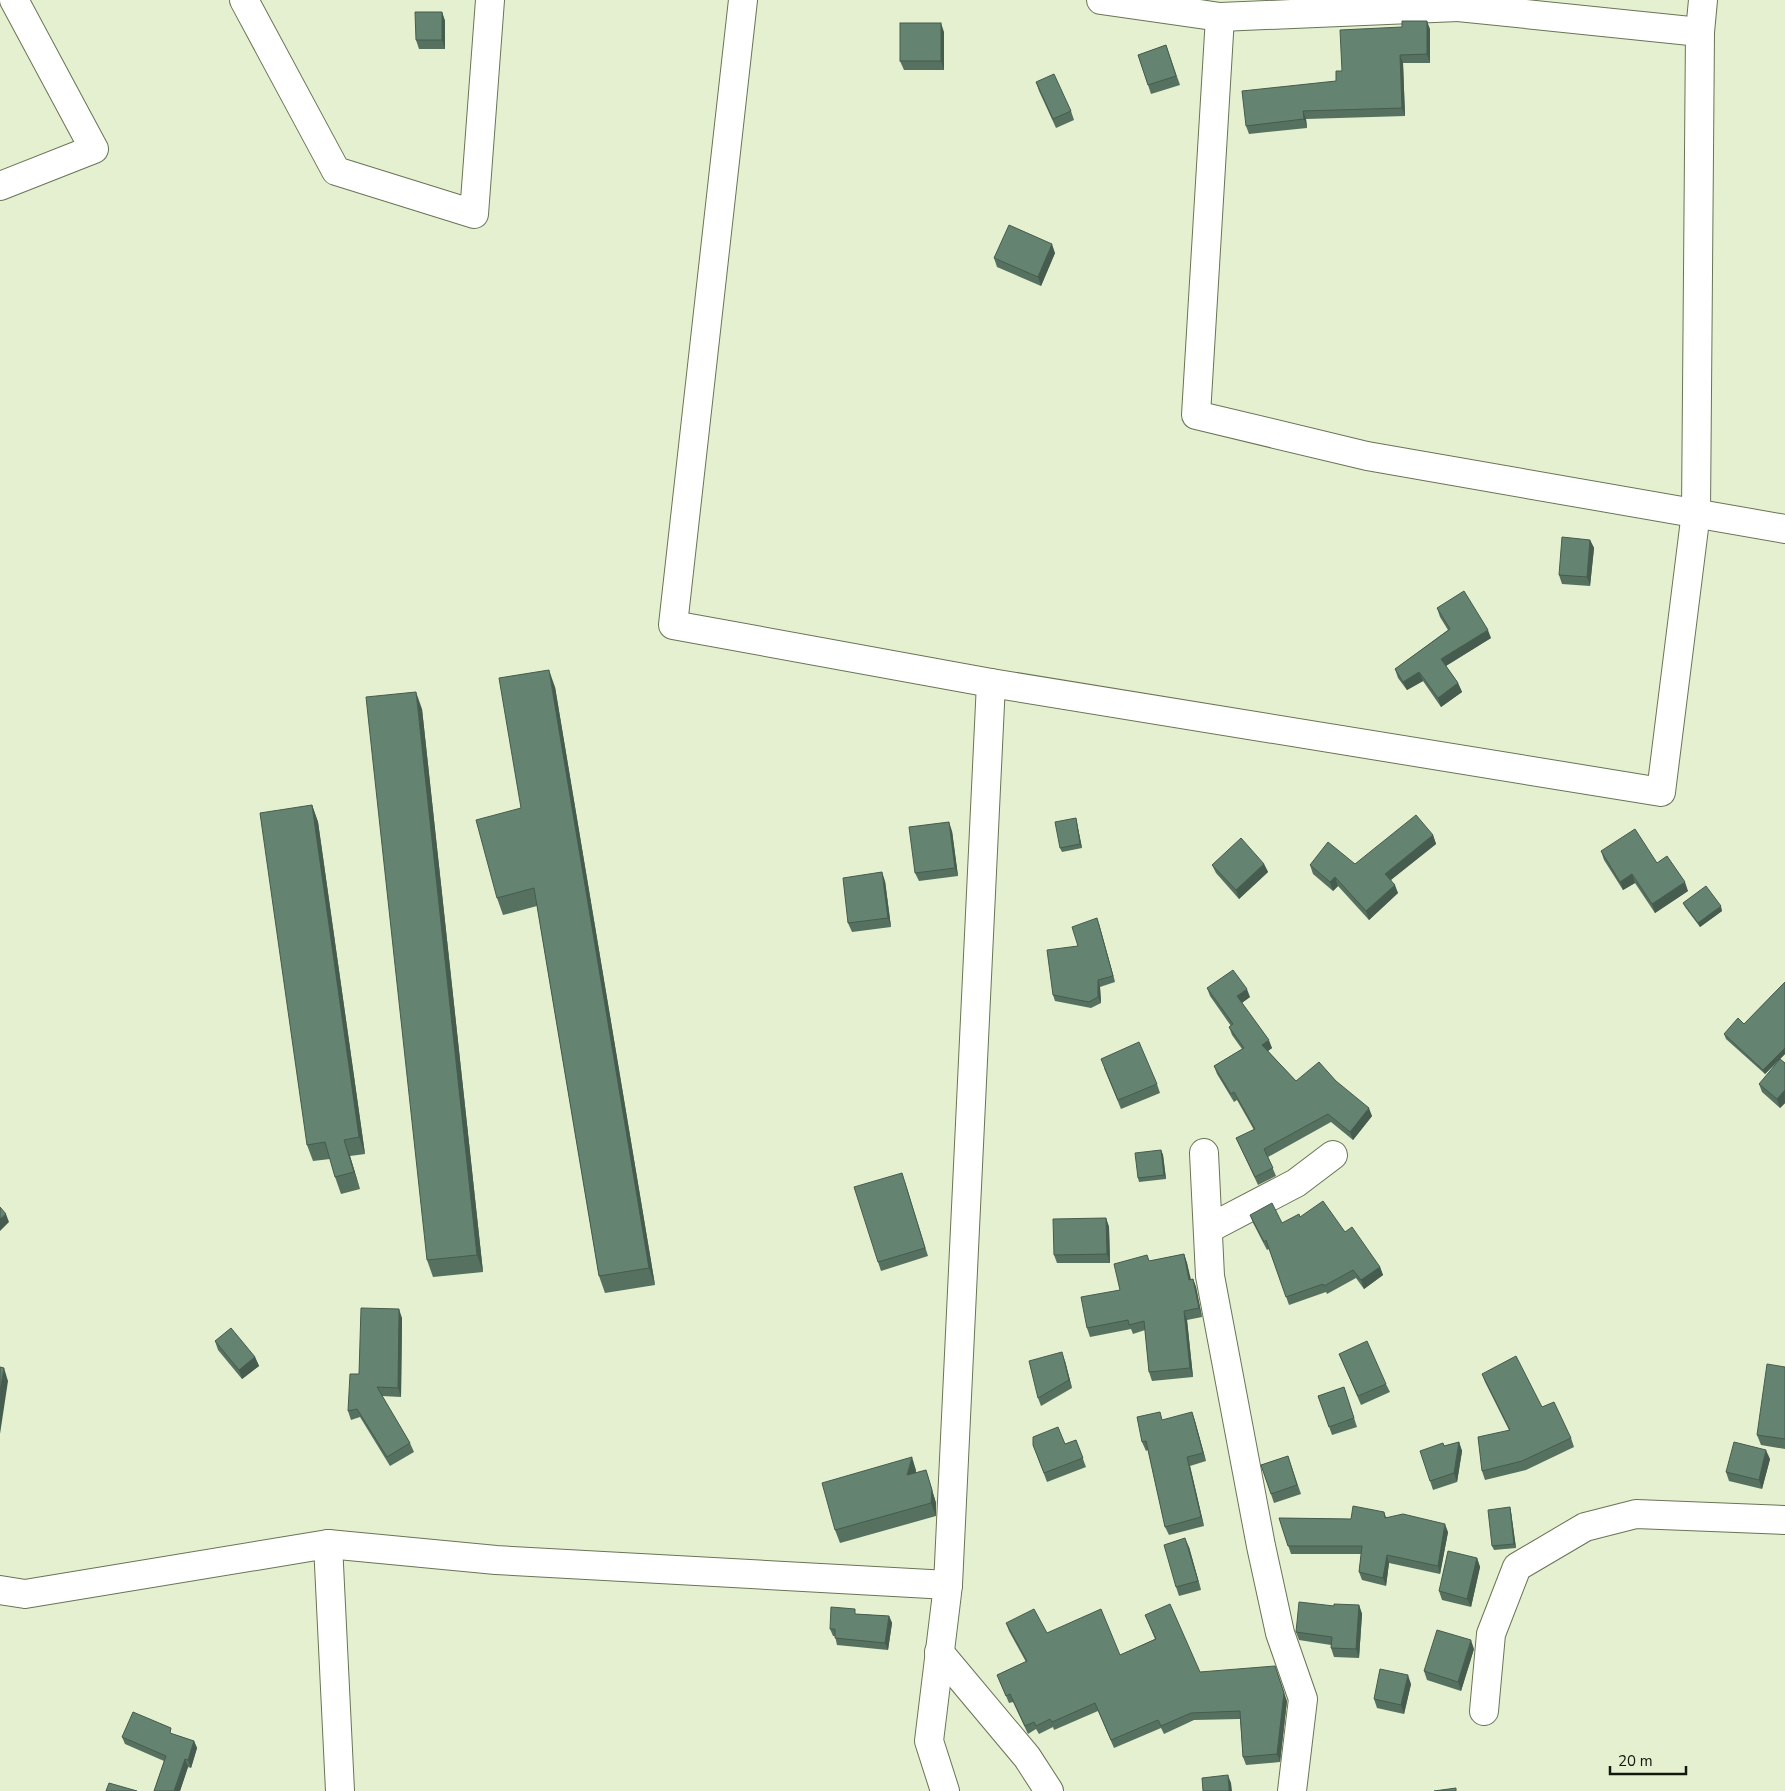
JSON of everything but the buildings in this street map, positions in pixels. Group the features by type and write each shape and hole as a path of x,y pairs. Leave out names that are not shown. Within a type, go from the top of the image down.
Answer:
{"street":[{"path":"0,186 94,149 16,0"},
{"path":"244,0 336,171 474,214 490,0"},
{"path":"743,0 673,626 992,683 1662,792 1696,512 1700,32 1703,0"},
{"path":"1101,0 1220,16 1458,3 1700,32"},
{"path":"1220,16 1196,415 1367,456 1785,529"},
{"path":"945,1791 929,1741 948,1585 992,683"},
{"path":"1204,1153 1210,1276 1261,1546 1280,1633 1303,1699 1292,1791"},
{"path":"1208,1229 1296,1183 1333,1155"},
{"path":"1484,1711 1491,1634 1517,1568 1585,1527 1636,1514 1785,1520"},
{"path":"0,1590 26,1594 328,1544 496,1560 948,1585"},
{"path":"328,1544 340,1791"},
{"path":"939,1652 1027,1757 1049,1791"}]}
